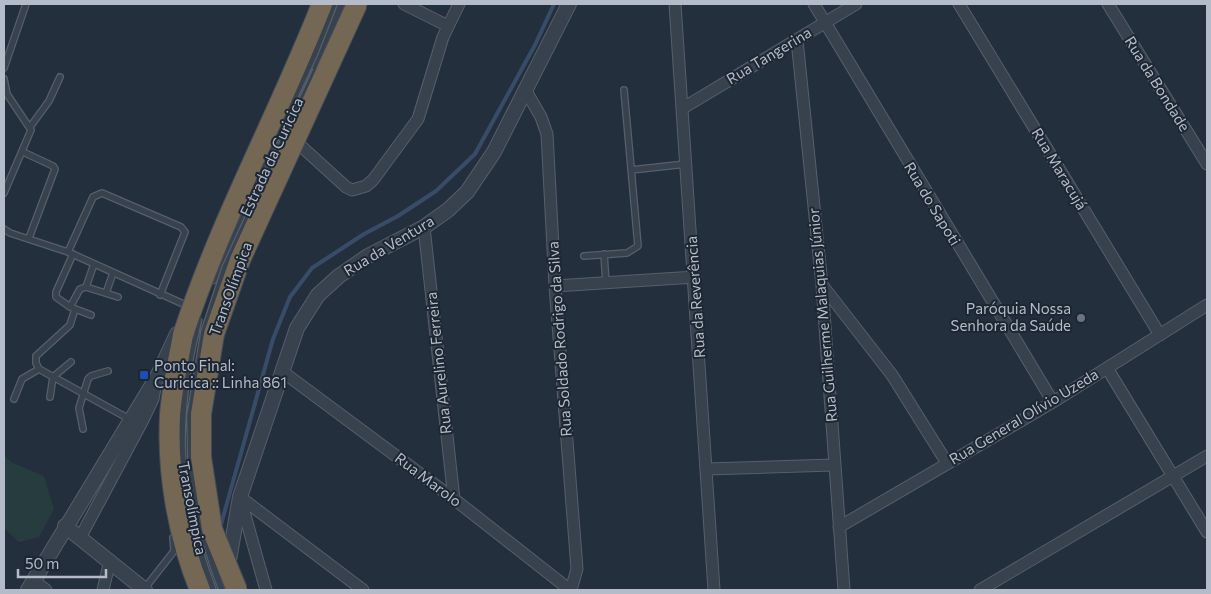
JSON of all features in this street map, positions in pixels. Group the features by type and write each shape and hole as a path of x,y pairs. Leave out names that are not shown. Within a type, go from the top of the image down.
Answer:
{"highway":[{"name":"TransOlímpica","path":"237,590 212,529 196,458 202,414 199,333 208,261 274,118 322,4"},
{"name":"TransOlímpica","path":"200,590 181,530 177,468 170,416 199,333 240,260 357,4"}],"street":[{"name":"Estrada da Curicica","path":"31,586 65,526 157,378 227,253 342,4"},
{"path":"404,4 448,26"},
{"path":"284,130 346,187 352,190 366,186 418,119 448,26 459,4"},
{"name":"Rua da Ventura","path":"221,590 225,579 240,496 297,328 318,295 339,276 368,256 424,227 448,210 467,192 494,152 569,4"},
{"name":"Rua da Reverência","path":"675,4 695,277 714,590"},
{"name":"Rua do Sapoti","path":"814,4 863,90 1053,402"},
{"name":"Rua Tangerina","path":"682,108 856,4"},
{"name":"Rua Maracujá","path":"958,4 1160,335"},
{"name":"Rua da Bondade","path":"1108,4 1207,164"},
{"name":"Rua Guilherme Malaquias Júnior","path":"796,40 822,285 833,465 844,590"},
{"name":"Rua Soldado Rodrigo da Silva","path":"526,91 542,117 546,134 555,286 577,570 570,590"},
{"name":"Rua Aurelino Ferreira","path":"424,227 454,499"},
{"path":"555,286 695,277"},
{"path":"822,285 892,375 948,463"},
{"name":"Rua General Olívio Uzeda","path":"839,526 1053,402 1207,305"},
{"path":"1107,368 1207,532"},
{"name":"Rua Marolo","path":"283,372 454,499 570,590"},
{"path":"81,536 144,420 153,399 157,378"},
{"path":"980,590 1207,456"},
{"path":"707,469 833,465"},
{"path":"240,496 266,590"},
{"path":"240,496 363,590"},
{"path":"65,526 81,536 144,590"},
{"path":"103,590 110,560"},
{"path":"31,586 46,590"}],"lane":[{"path":"4,68 26,4"},
{"name":"Transolímpica","path":"210,284 237,220 314,55 334,4"},
{"name":"Transolímpica","path":"199,333 231,254 347,4"},
{"path":"30,127 49,101 60,77"},
{"path":"4,79 8,94 30,127 30,133 23,152 4,193"},
{"path":"584,256 627,253 638,246 624,90"},
{"path":"23,152 53,166 55,169 29,238"},
{"path":"630,170 686,164"},
{"path":"91,315 60,302 56,292 94,197 102,193 181,227 186,232 160,295"},
{"path":"4,229 10,233 70,253 160,295 196,308"},
{"path":"604,254 606,283"},
{"path":"86,287 94,264"},
{"path":"106,294 113,273"},
{"path":"118,298 86,287 80,289 73,308 70,325 36,356 36,363 39,369 131,420"},
{"name":"Transolímpica","path":"196,308 199,333"},
{"path":"50,397 53,377 70,362"},
{"path":"14,399 22,380 39,369"},
{"path":"83,429 79,408 91,376 108,371"},
{"name":"Transolímpica","path":"196,458 198,516 221,590"},
{"name":"Transolímpica","path":"177,468 193,531 213,590"},
{"path":"144,590 174,551 172,535"}],"green space":[{"path":"4,455 11,462 44,476 54,509 39,537 19,542 4,528"}],"waterway":[{"path":"220,528 273,339 290,297 312,268 436,191 475,154 535,45 554,4"}],"place":[{"name":"Paróquia Nossa Senhora da Saúde","path":"1081,318"},
{"name":"Ponto Final: Curicica :: Linha 861","path":"144,375"}]}
